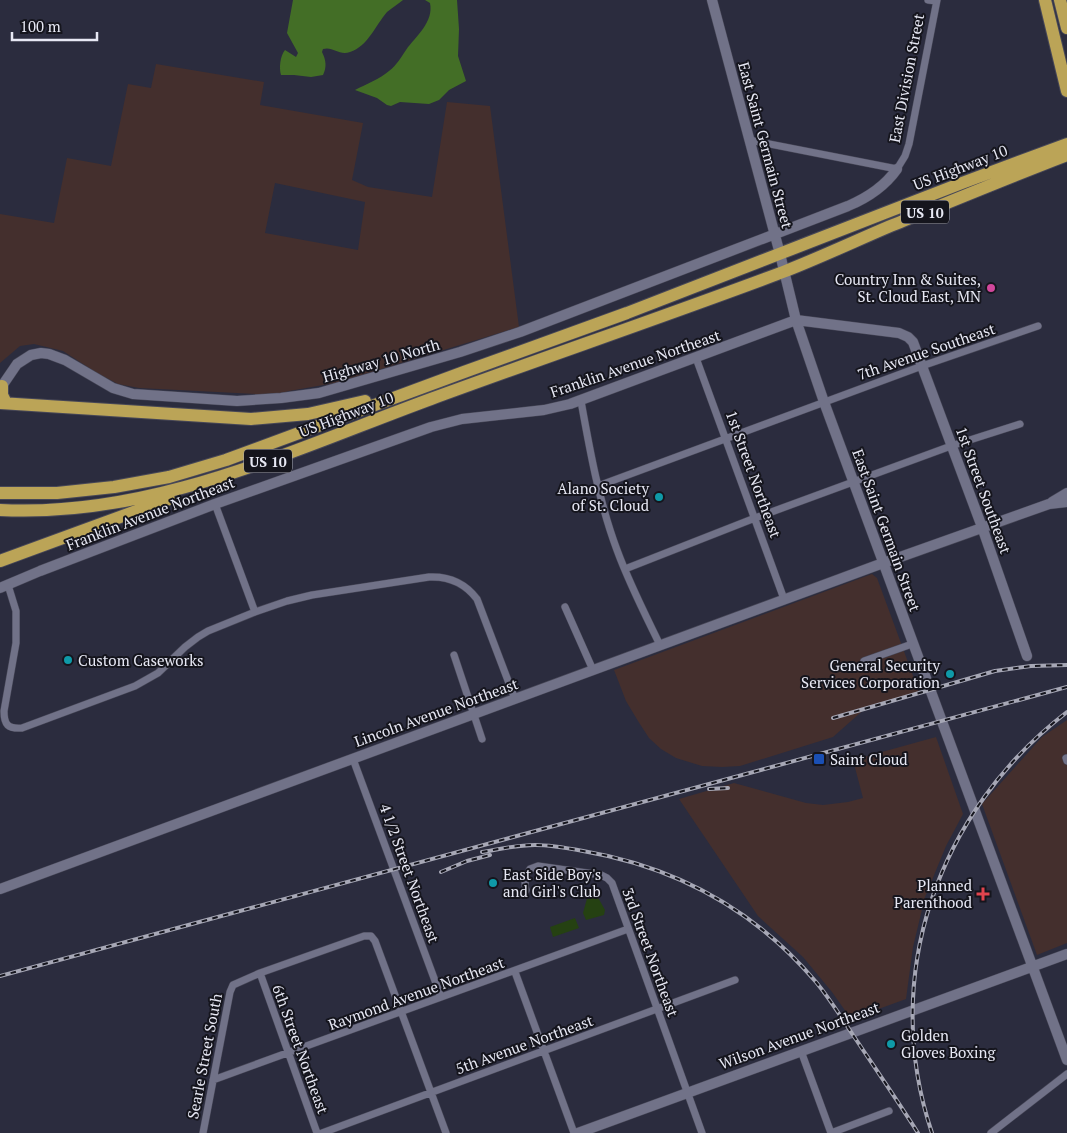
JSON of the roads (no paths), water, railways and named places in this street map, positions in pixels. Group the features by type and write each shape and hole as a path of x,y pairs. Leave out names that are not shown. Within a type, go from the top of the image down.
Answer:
{"highway":[{"path":"1045,0 1067,91"},
{"path":"1052,33 1067,27 1060,0"},
{"name":"US Highway 10","path":"780,254 1067,144"},
{"name":"US Highway 10","path":"0,510 74,508 135,500 181,489 250,467 784,271 1067,156"},
{"name":"US 10","path":"0,493 26,494 88,491 169,477 262,448 627,313 780,254"},
{"path":"1,387 3,403 221,418 268,418 308,414 342,407 464,372"},
{"path":"0,561 164,501 250,467"}],"street":[{"name":"East Saint Germain Street","path":"712,0 775,234 796,320 912,644 1067,1060"},
{"path":"928,0 936,1"},
{"name":"East Division Street","path":"775,234 857,202 884,184 898,169 909,144 936,1"},
{"path":"749,140 898,169"},
{"name":"Highway 10 North","path":"1,387 17,364 31,355 41,353 50,354 65,360 113,388 132,394 237,400 281,398 319,393 460,352 520,332 775,234"},
{"name":"1st Street Southeast","path":"796,320 899,333 908,337 915,346 982,527 1027,656"},
{"name":"Franklin Avenue Northeast","path":"4,586 215,504 431,427 462,418 550,409 582,401 796,320"},
{"name":"7th Avenue Southeast","path":"598,486 922,366 1038,326"},
{"name":"1st Street Northeast","path":"696,358 784,599"},
{"path":"582,401 598,486 610,528 625,569 660,645"},
{"path":"625,569 755,518 951,446 1020,424"},
{"path":"1049,504 1067,493"},
{"path":"1049,504 1067,502"},
{"path":"215,504 255,612"},
{"name":"Lincoln Avenue Northeast","path":"0,889 883,562 1049,504"},
{"path":"4,586 16,611 16,643 4,711 4,721 7,726 14,729 22,728 135,686 158,673 185,647 203,634 255,612 312,595 438,576 454,580 470,589 477,598 515,699"},
{"path":"565,607 593,670"},
{"path":"864,661 912,644"},
{"path":"454,654 482,739"},
{"name":"4 1/2 Street Northeast","path":"353,759 441,997"},
{"name":"3rd Street Northeast","path":"526,890 524,881 526,874 530,869 538,866 601,875 612,883 702,1133"},
{"name":"Raymond Avenue Northeast","path":"213,1080 515,972 628,929"},
{"path":"260,973 364,936 371,936 375,941 446,1133"},
{"name":"Wilson Avenue Northeast","path":"576,1133 1067,954"},
{"path":"515,972 576,1133"},
{"name":"Searle Street South","path":"203,1133 233,985 260,973"},
{"name":"6th Street Northeast","path":"260,973 317,1133"},
{"name":"5th Avenue Northeast","path":"322,1133 735,980"},
{"path":"801,1051 831,1133 889,1112"},
{"path":"991,1133 1067,1074"}],"railway":[{"path":"833,718 995,671 1031,666 1067,665"},
{"path":"0,976 1067,687"},
{"path":"932,1133 917,1074 913,1015 917,957 931,901 954,847 984,797 1022,752 1067,712"},
{"path":"709,789 728,788"},
{"path":"482,852 515,846 541,845 617,858 682,880 740,913 767,933 816,982 918,1133"},
{"path":"441,872 467,861 490,855"}],"place":[{"name":"Country Inn & Suites, St. Cloud East, MN","path":"991,288"},
{"name":"Alano Society of St. Cloud","path":"659,497"},
{"name":"Custom Caseworks","path":"68,660"},
{"name":"General Security Services Corporation","path":"950,674"},
{"name":"Saint Cloud","path":"819,759"},
{"name":"East Side Boy's and Girl's Club","path":"493,883"},
{"name":"Planned Parenthood","path":"983,894"},
{"name":"Golden Gloves Boxing","path":"891,1044"}]}
